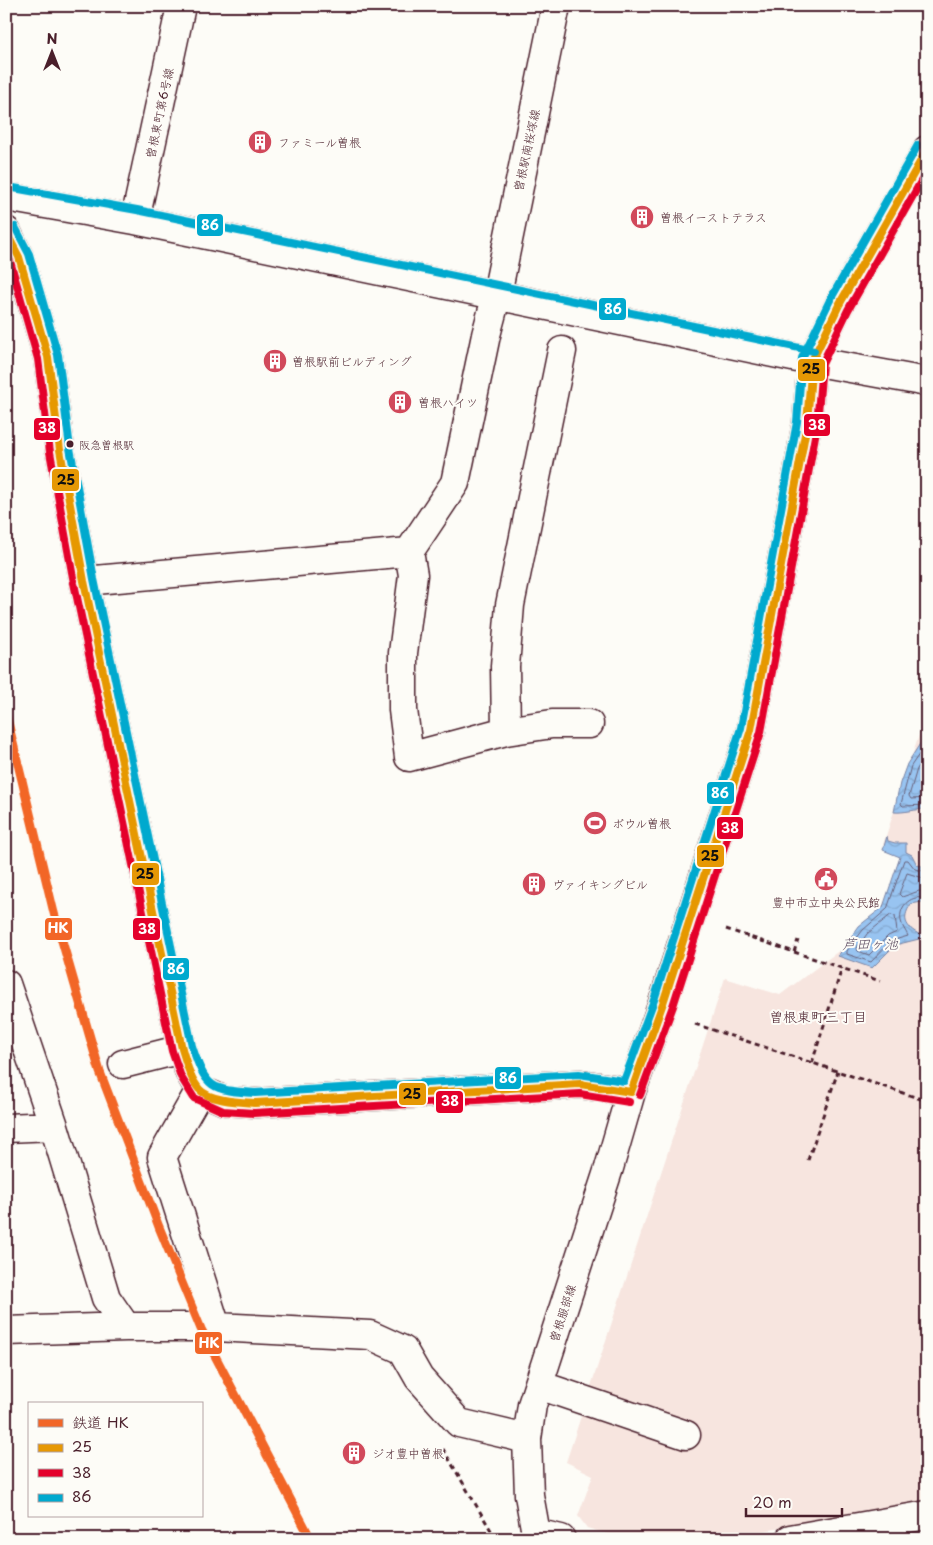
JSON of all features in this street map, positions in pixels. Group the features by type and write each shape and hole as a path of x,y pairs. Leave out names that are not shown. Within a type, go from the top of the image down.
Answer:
{"street":[{"name":"曽根東町第6号線","path":"135,220 182,6"},
{"name":"曽根駅南桜塚線","path":"409,552 455,483 486,335 497,294 556,6"},
{"path":"812,361 839,304 927,150"},
{"path":"6,197 135,220 812,361 927,382"},
{"path":"6,231 19,257 48,357 60,450 84,581 182,1049 190,1073 200,1090 225,1101 255,1103 580,1084 631,1092"},
{"path":"506,731 506,666 510,605 538,477 562,351"},
{"name":"曽根服部線","path":"536,1536 529,1495 526,1439 532,1405 609,1168 631,1092 666,994 751,730 807,422 812,361"},
{"path":"84,581 409,552 413,575 403,653 403,710 409,757 506,731 552,724 589,724"},
{"path":"6,984 54,1126 106,1298 126,1327"},
{"path":"123,1064 182,1049"},
{"path":"200,1090 162,1157 216,1327"},
{"path":"6,1128 54,1126"},
{"path":"6,1331 126,1327 216,1327 370,1335 403,1350 419,1378 459,1423 526,1439"},
{"path":"539,1385 686,1435"},
{"path":"790,1539 927,1515"},
{"path":"536,1536 561,1539"}],"path":[{"path":"726,928 880,981"},
{"path":"794,952 798,940"},
{"path":"812,1062 842,968"},
{"path":"695,1024 927,1101"},
{"path":"808,1160 838,1071"},
{"path":"441,1446 496,1539"}],"shaded area":[{"path":"920,732 927,736 927,1502 719,1539 625,1539 587,1528 578,1516 593,1475 566,1462 725,978 780,995 884,917 904,852 883,845"}],"water":[{"path":"923,739 927,741 927,809 894,812 900,783 907,764"},
{"name":"芦田ヶ池","path":"887,836 888,841 906,843 906,852 912,855 917,865 927,867 927,904 922,902 911,904 906,915 909,927 923,936 923,938 895,945 872,968 838,956 859,926 883,907 900,857 883,850"}],"rail line":[{"name":"HK","path":"6,714 54,913 100,1072 159,1227 201,1329 311,1539"}],"transit line":[{"name":"86","path":"15,227 29,254 58,355 70,448 94,579 192,1046 206,1079 219,1088 255,1093 579,1074 624,1081 654,1000 741,728 797,422 802,358 830,300 918,145"},
{"name":"25","path":"631,1092 663,1003 751,730 807,423 812,361 839,305 927,150"},
{"name":"38","path":"640,1095 673,1006 761,732 817,425 822,364 848,310 927,171"},
{"name":"86","path":"8,187 137,210 814,351"},
{"name":"25","path":"6,232 19,257 48,357 60,450 84,581 182,1049 196,1085 210,1096 255,1103 580,1084 631,1092"},
{"name":"38","path":"6,254 10,261 38,359 50,452 74,583 172,1051 181,1077 194,1098 223,1111 254,1113 580,1094 629,1102"}],"place":[{"name":"ファミール曽根","path":"260,142"},
{"name":"曽根イーストテラス","path":"642,217"},
{"name":"曽根駅前ビルディング","path":"275,361"},
{"name":"曽根ハイツ","path":"400,402"},
{"name":"阪急曽根駅","path":"70,444"},
{"name":"ボウル曽根","path":"595,823"},
{"name":"豊中市立中央公民館","path":"826,879"},
{"name":"ヴァイキングビル","path":"534,884"},
{"name":"ジオ豊中曽根","path":"354,1453"}],"district":[{"name":"曽根東町三丁目","path":"818,1016"}]}
